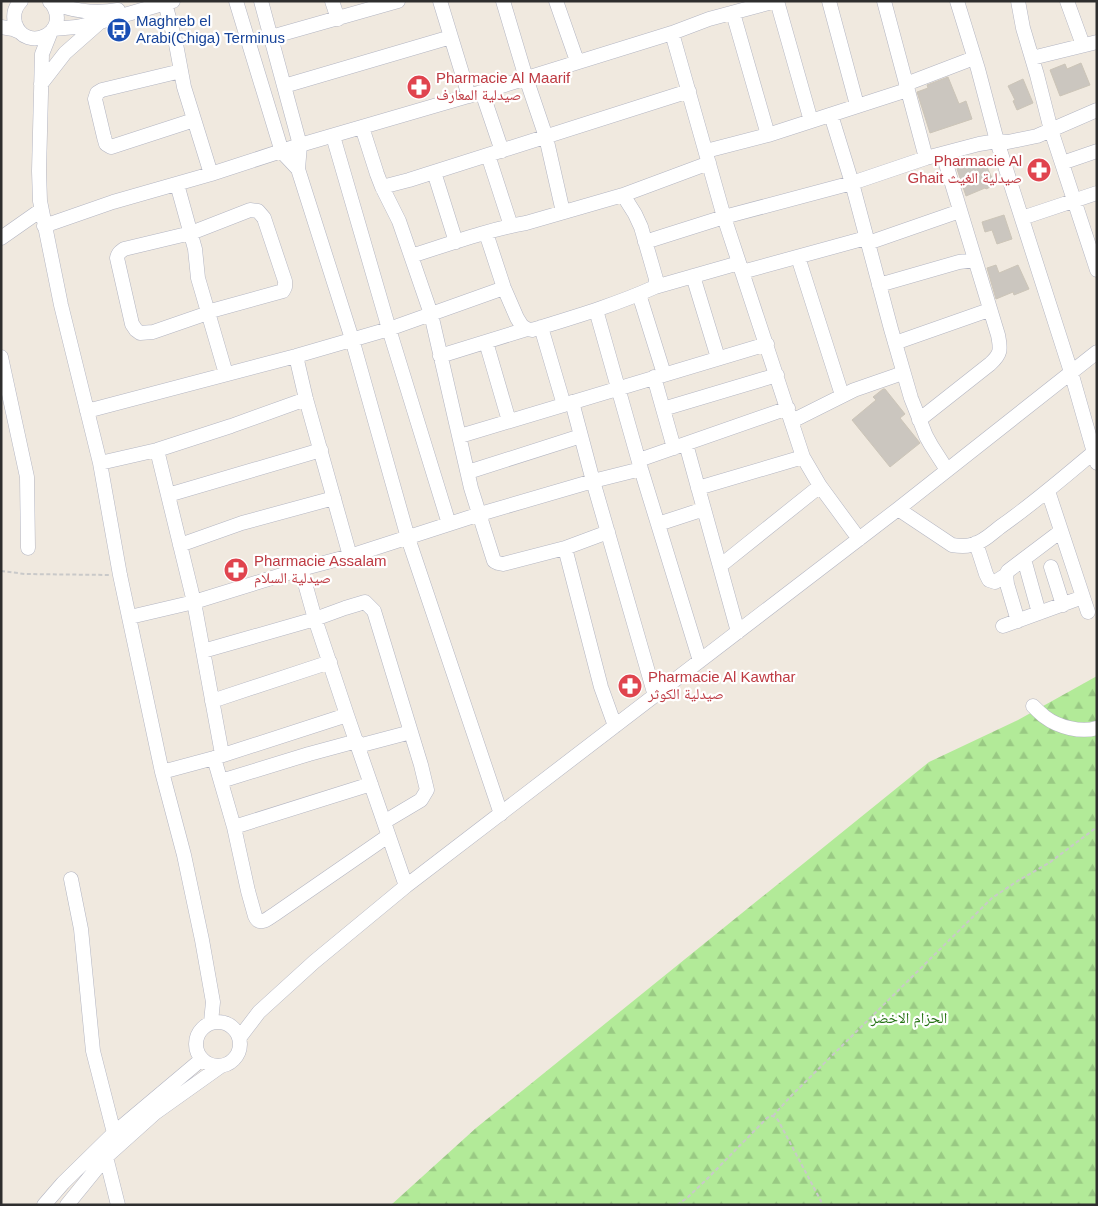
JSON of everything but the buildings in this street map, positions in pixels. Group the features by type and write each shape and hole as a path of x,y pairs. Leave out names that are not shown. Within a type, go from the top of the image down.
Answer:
{"street":[{"path":"50,1 72,9 102,12 127,8 151,1"},
{"path":"50,1 58,15 57,23 42,54 38,171 41,210 61,305 100,463 120,575 162,772 184,855 202,940 213,1002 211,1022"},
{"path":"236,1 282,152 298,169"},
{"path":"261,1 300,145 298,169 352,339 408,538 501,814"},
{"path":"332,1 338,19"},
{"path":"271,37 398,1"},
{"path":"440,1 451,37 476,94 495,153 511,226"},
{"path":"503,1 546,137 563,212"},
{"path":"556,1 578,62"},
{"path":"44,226 113,202 476,94 672,33 701,21 733,13 749,5 776,1 811,121"},
{"path":"829,1 857,106"},
{"path":"884,1 926,158"},
{"path":"898,509 952,545 960,547 972,545 983,540 1023,512 1095,451 997,141 956,1"},
{"path":"1018,1 1051,130 1074,200 1092,241 1097,270"},
{"path":"1032,58 1090,43 1067,1"},
{"path":"18,6 2,27 13,29 32,38 39,38 52,31 100,22 169,2 184,87 211,174"},
{"path":"18,6 14,19 16,26 42,54"},
{"path":"733,13 768,135"},
{"path":"41,84 65,53 100,22"},
{"path":"672,33 690,91 724,217 804,457 820,486 859,538"},
{"path":"284,86 451,37"},
{"path":"411,256 486,233 623,196 708,157 857,106 974,58"},
{"path":"181,71 102,90 96,94 95,99 104,137 106,144 111,146 194,120"},
{"path":"382,187 690,91"},
{"path":"645,242 724,217 852,183 926,158 979,144 997,141 1008,142 1025,138 1051,130 1097,110"},
{"path":"831,115 852,183 903,373 919,420 931,445 947,470"},
{"path":"362,127 382,187 398,221 432,314 471,488 494,561 503,564 565,548 608,532"},
{"path":"332,136 449,524"},
{"path":"1062,163 1097,151"},
{"path":"919,420 998,357 1000,347 943,154"},
{"path":"434,172 456,242"},
{"path":"177,184 195,249 198,278 226,374"},
{"path":"1022,218 1097,193"},
{"path":"623,196 635,214 645,242 656,280 655,287"},
{"path":"1,238 41,210"},
{"path":"250,210 258,211 264,218 285,281 285,287 283,291 208,312 153,332 140,333 132,324 117,258 119,252 124,249 191,233 250,210"},
{"path":"440,356 596,310 655,287 694,276 798,257 867,241 960,211"},
{"path":"486,233 504,288 517,318 526,330"},
{"path":"798,257 842,396"},
{"path":"879,285 959,262 974,260"},
{"path":"694,276 718,358"},
{"path":"87,411 296,356 432,314 504,288"},
{"path":"640,294 659,376 663,409 698,488 738,632"},
{"path":"596,310 640,465 700,661"},
{"path":"894,343 989,310"},
{"path":"541,327 581,436 655,696"},
{"path":"486,342 509,421"},
{"path":"460,436 766,344"},
{"path":"234,1029 259,1012 314,962 406,886 898,509 1097,352"},
{"path":"296,356 306,399 350,556"},
{"path":"1,357 26,477 28,548"},
{"path":"130,617 194,602 593,481 640,465 680,446 790,414 903,373"},
{"path":"663,409 777,375"},
{"path":"100,463 157,450 306,399"},
{"path":"468,472 581,436"},
{"path":"157,450 194,602 212,701 221,781 256,920 263,922 388,836"},
{"path":"168,495 321,450"},
{"path":"698,488 804,457"},
{"path":"720,566 820,486"},
{"path":"1048,491 1088,612"},
{"path":"180,544 242,523 334,498"},
{"path":"658,524 704,509"},
{"path":"976,543 986,574 990,580 995,582 1061,531"},
{"path":"565,548 601,687 615,726"},
{"path":"1024,559 1039,614"},
{"path":"1051,567 1063,605"},
{"path":"301,569 347,715 406,886"},
{"path":"1006,575 1018,621"},
{"path":"1003,626 1083,597"},
{"path":"203,651 364,602 374,611 427,790 421,800 384,822"},
{"path":"212,701 330,662"},
{"path":"1033,706 1047,719 1070,729 1090,730 1097,728"},
{"path":"162,772 347,715"},
{"path":"221,781 309,754 411,732"},
{"path":"234,827 371,784"},
{"path":"70,879 81,929 93,1051 114,1133"},
{"path":"213,1002 234,1029 241,1045 235,1059 229,1064 214,1066 202,1059 198,1052 196,1038 204,1026 211,1022 224,1022 234,1029"},
{"path":"44,1205 63,1183 114,1133 202,1059"},
{"path":"67,1205 106,1157 155,1113 221,1066"},
{"path":"106,1157 118,1205"}],"path":[{"path":"1,571 25,574 120,575"},
{"path":"677,1205 706,1180 767,1118 773,1116 992,898 1049,863 1097,827"},
{"path":"773,1116 778,1120 823,1205"}],"green space":[{"name":"الحزام الاخضر","path":"1097,676 1097,1205 391,1205 476,1128 929,762 1018,720"}],"place":[{"name":"Maghreb el Arabi(Chiga) Terminus","path":"119,30"},
{"name":"Pharmacie Al Maarif صيدلية المعارف","path":"419,87"},
{"name":"Pharmacie Al Ghait صيدلية الغيث","path":"1039,170"},
{"name":"Pharmacie Assalam صيدلية السلام","path":"236,570"},
{"name":"Pharmacie Al Kawthar صيدلية الكوثر","path":"630,686"}]}
